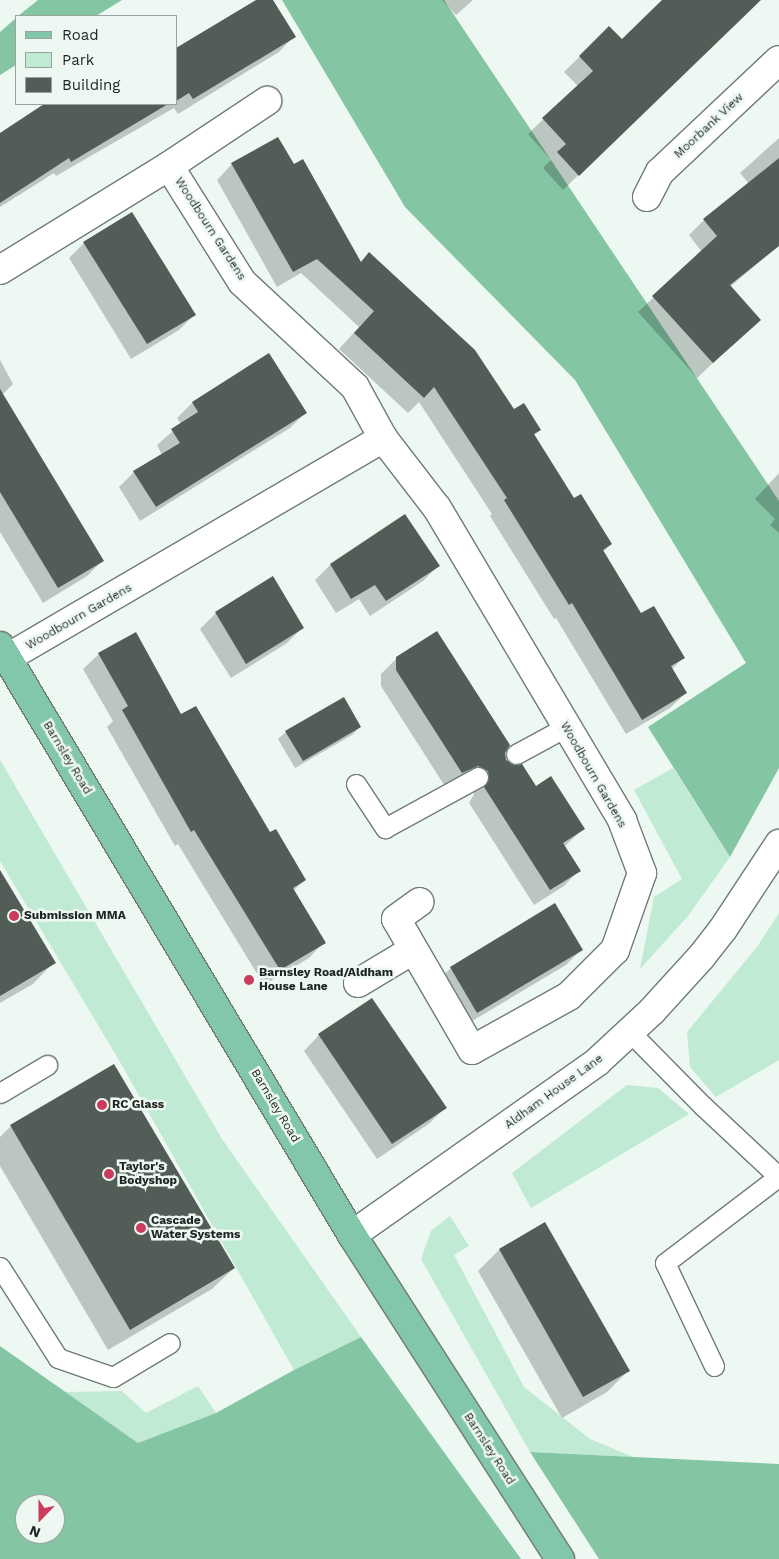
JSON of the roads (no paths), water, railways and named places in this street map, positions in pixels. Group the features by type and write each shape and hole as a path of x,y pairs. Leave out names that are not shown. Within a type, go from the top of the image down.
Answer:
{"main road":[{"name":"Barnsley Road","path":"4,652 352,1235 560,1559"}],"street":[{"name":"Moorbank View","path":"647,197 660,172 779,60"},
{"path":"170,166 267,101"},
{"name":"Woodbourn Gardens","path":"0,270 170,166 242,282 355,387 383,438 437,508 622,820 642,873 615,950 569,996 472,1050 396,919 418,902"},
{"name":"Woodbourn Gardens","path":"4,652 383,438"},
{"name":"Aldham House Lane","path":"352,1235 597,1062 630,1032 708,950 779,844"},
{"path":"358,983 413,950"}],"lane":[{"path":"516,754 566,727"},
{"path":"356,784 385,828 478,777"},
{"path":"630,1032 703,1106 778,1177 665,1263 714,1366"},
{"path":"0,1093 47,1065"},
{"path":"0,1267 58,1358 113,1377 170,1343"}],"place":[{"name":"Submission MMA","path":"14,916"},
{"name":"Barnsley Road/Aldham House Lane","path":"249,980"},
{"name":"RC Glass","path":"102,1105"},
{"name":"Taylor's Bodyshop","path":"109,1174"},
{"name":"Cascade Water Systems","path":"141,1228"}]}
